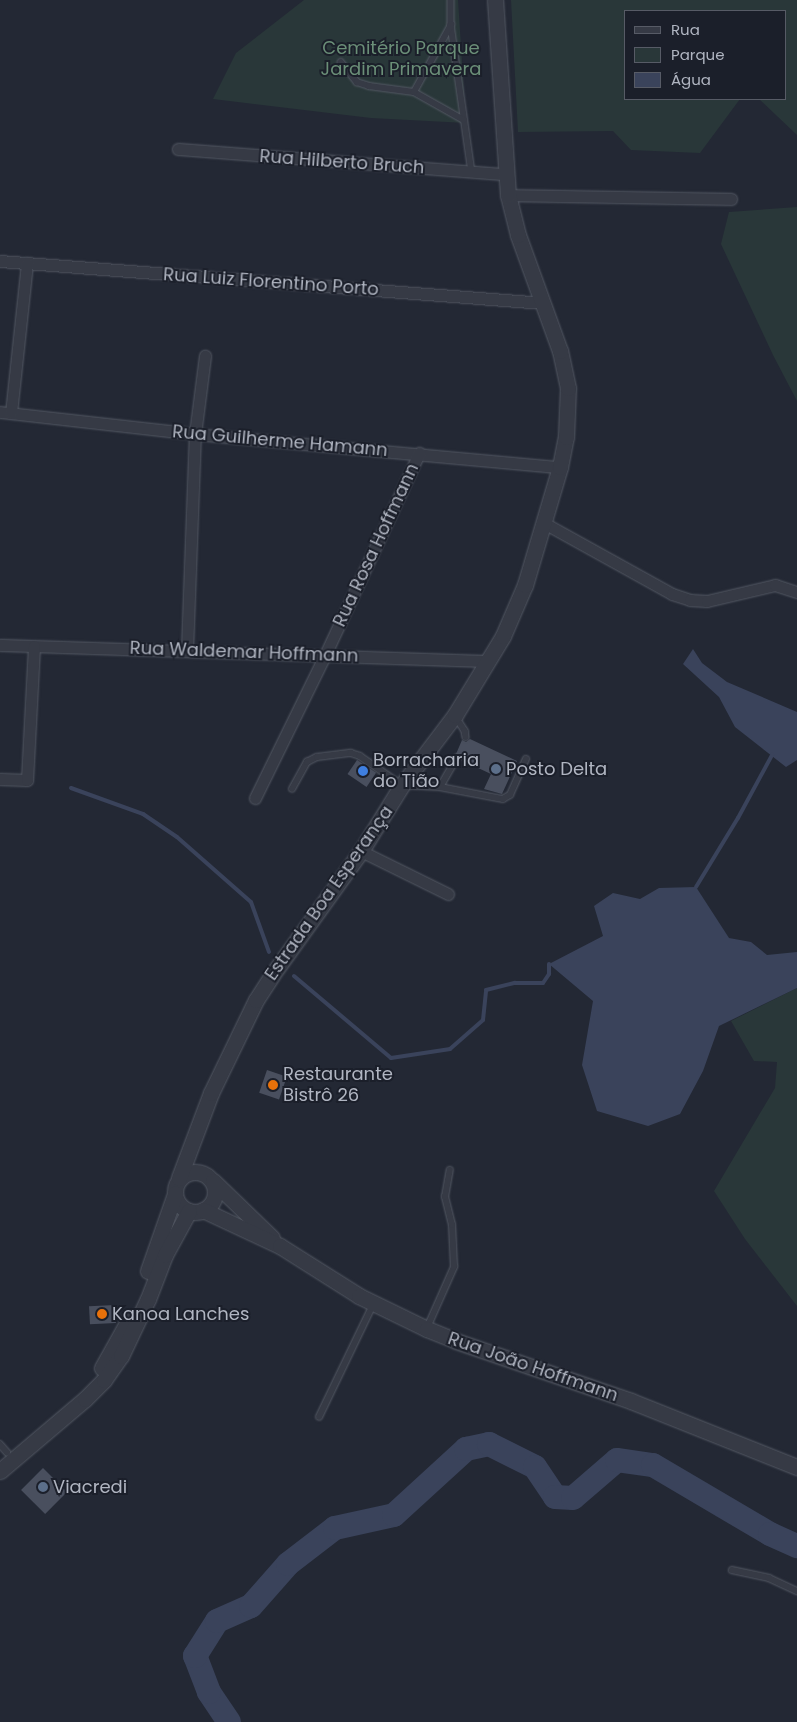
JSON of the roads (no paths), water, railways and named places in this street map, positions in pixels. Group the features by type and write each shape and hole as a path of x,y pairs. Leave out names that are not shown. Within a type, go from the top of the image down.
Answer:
{"street":[{"name":"Estrada Boa Esperança","path":"179,1178 217,1081 256,1000 272,974 361,851 402,785 455,715 516,610 560,466 566,437 568,388 560,352 518,234 508,195 496,0"},
{"name":"Rua Hilberto Bruch","path":"178,149 506,174"},
{"path":"508,195 731,199"},
{"name":"Rua Luiz Florentino Porto","path":"0,261 542,303"},
{"path":"6,413 28,263"},
{"path":"187,650 195,434 205,356"},
{"name":"Rua Guilherme Hamann","path":"6,413 195,434 560,466"},
{"name":"Rua Rosa Hoffmann","path":"254,798 325,655 419,453"},
{"path":"544,523 672,594 690,600 707,600 775,585 797,592"},
{"name":"Rua Waldemar Hoffmann","path":"0,644 488,661"},
{"path":"0,779 27,780 34,646"},
{"path":"361,851 448,894"},
{"path":"195,1134 201,1172"},
{"path":"0,1471 85,1399 104,1380 122,1356 148,1299 165,1255 196,1211 213,1201 215,1188 213,1181 201,1172 189,1172 179,1178 175,1194 130,1318 98,1373 76,1395 2,1451"},
{"name":"Rua João Hoffmann","path":"213,1181 280,1246"},
{"path":"175,1194 179,1205 196,1211"},
{"name":"Rua João Hoffmann","path":"196,1211 280,1246 374,1303 427,1329 456,1341 631,1401 797,1467"}],"lane":[{"path":"451,0 451,25 472,172"},
{"path":"414,92 451,25"},
{"path":"341,62 357,82 369,86 414,92 464,120"},
{"path":"455,715 466,731 466,737"},
{"path":"292,789 307,762 317,757 343,753 360,756 402,785 440,787 489,797 507,797 526,759"},
{"path":"440,787 457,758"},
{"path":"427,1329 454,1267 452,1225 445,1197 450,1170"},
{"path":"319,1417 374,1303"},
{"path":"732,1570 769,1578 797,1592"}],"water":[{"path":"693,649 702,663 727,682 797,712 797,760 786,767 735,727 719,697 683,664"},
{"path":"696,887 729,938 751,942 767,955 797,952 797,988 719,1026 703,1071 680,1114 648,1126 597,1111 582,1065 593,1001 549,964 603,936 594,906 613,893 640,899 659,888"}],"waterway":[{"path":"696,887 738,818 772,755"},
{"path":"71,788 143,814 177,837 251,902 269,952"},
{"path":"294,976 391,1058 450,1049 483,1020 486,990 515,983 543,983 549,974 549,964"},
{"path":"229,1722 209,1692 195,1656 217,1621 251,1606 288,1564 335,1528 394,1515 466,1449 489,1444 535,1467 555,1497 573,1498 617,1460 653,1465 770,1534 797,1546"}],"place":[{"name":"Posto Delta","path":"496,769"},
{"name":"Borracharia do Tião","path":"363,771"},
{"name":"Restaurante Bistrô 26","path":"273,1085"},
{"name":"Kanoa Lanches","path":"102,1314"},
{"name":"Viacredi","path":"43,1487"}],"park label":[{"name":"Cemitério Parque Jardim Primavera","path":"401,59"}]}
